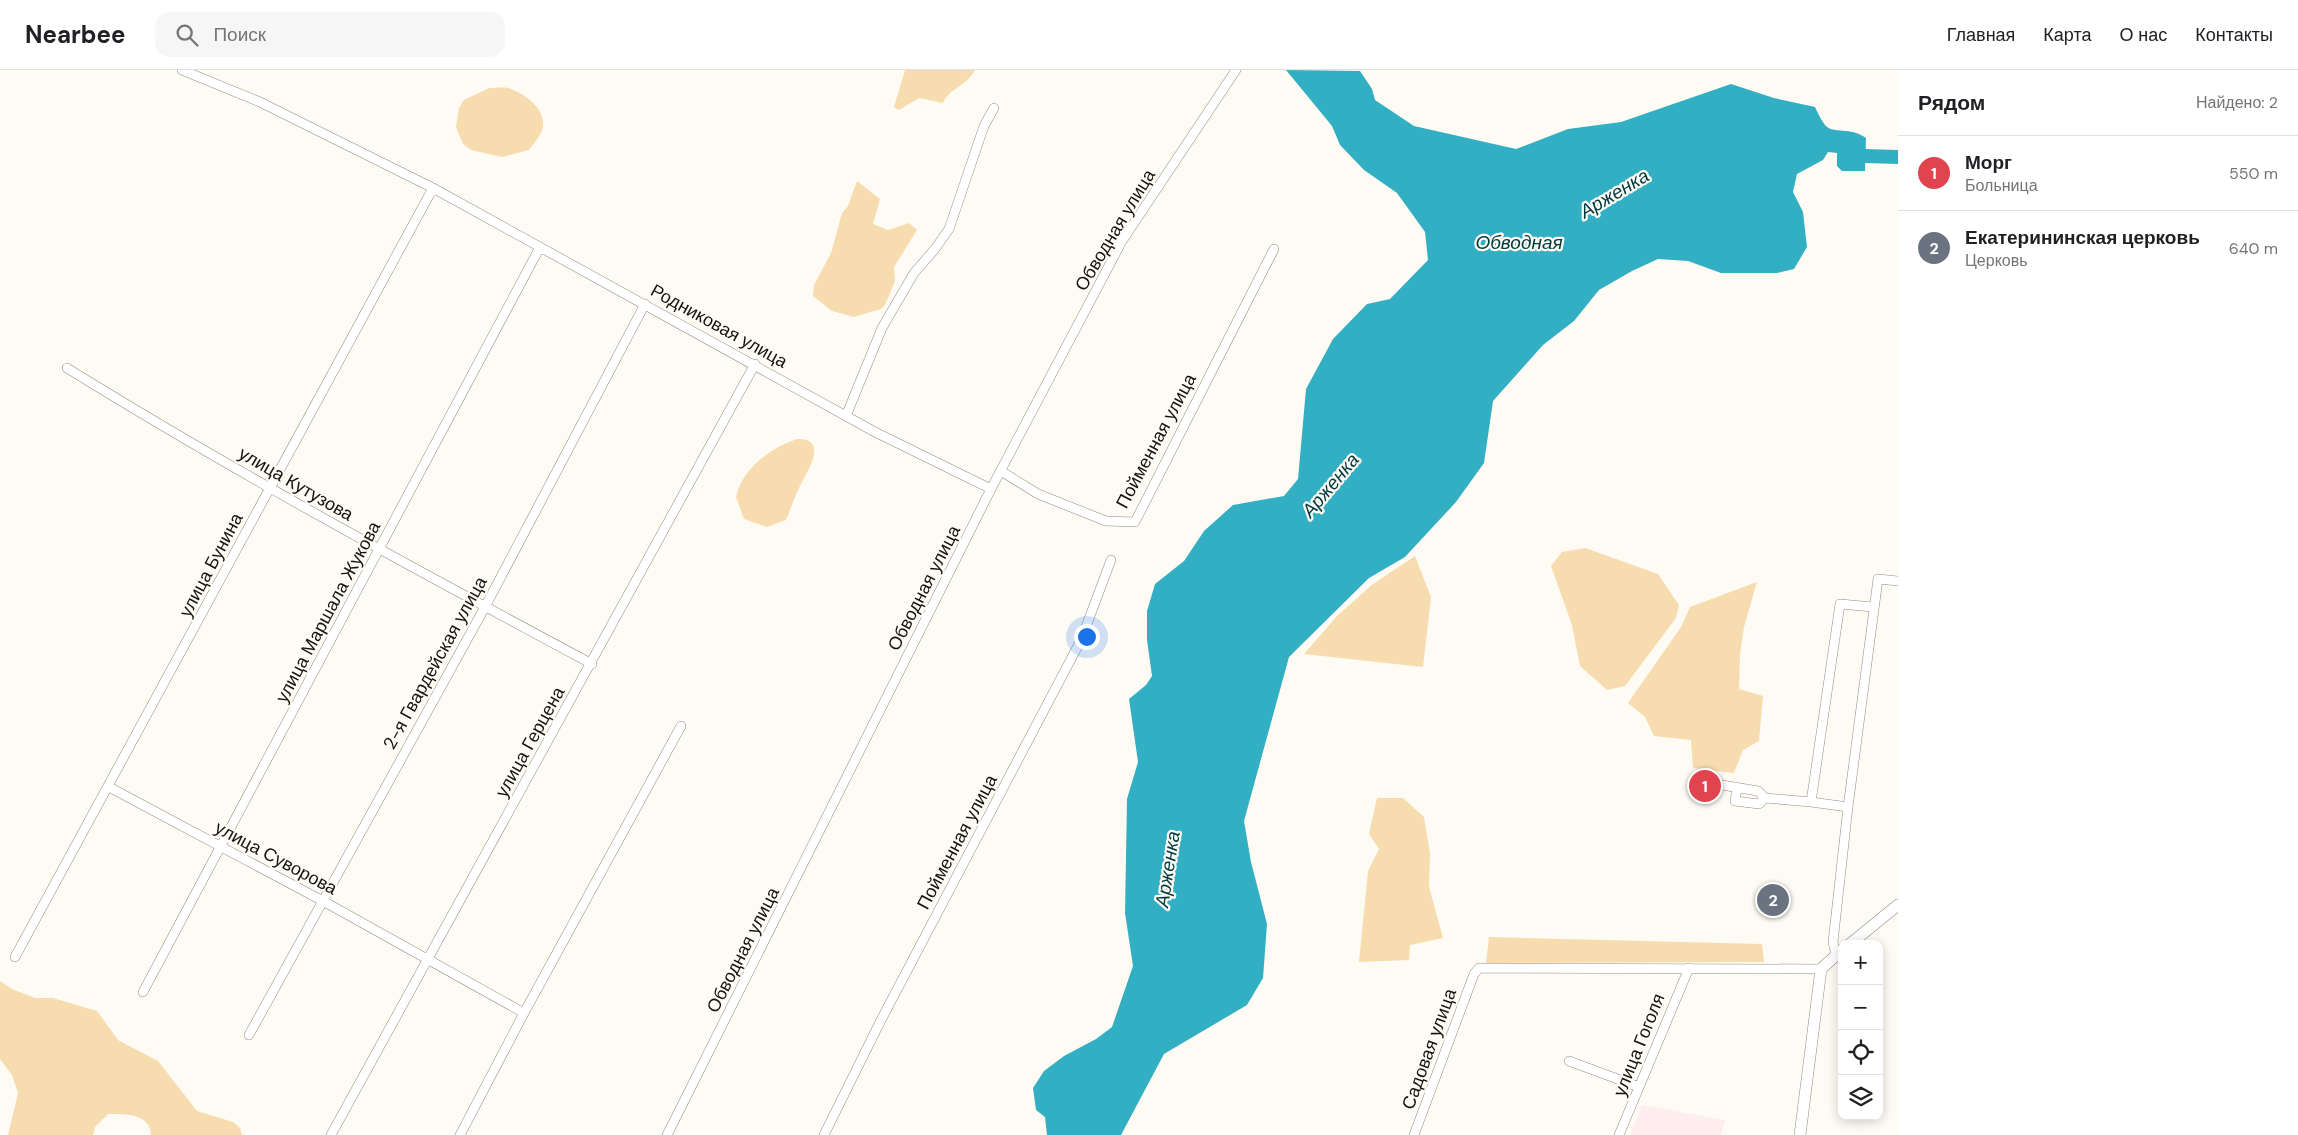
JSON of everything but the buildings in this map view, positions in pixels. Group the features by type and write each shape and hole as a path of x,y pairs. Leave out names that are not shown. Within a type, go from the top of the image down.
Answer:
{"street":[{"name":"Родниковая улица","path":"182,70 260,102 433,188 755,364 875,432 991,490"},
{"name":"Обводная улица","path":"667,1135 991,490 1122,241 1236,70"},
{"path":"846,416 882,328 914,273 949,229 984,126 994,108"},
{"name":"улица Бунина","path":"16,957 433,188"},
{"name":"улица Маршала Жукова","path":"143,992 540,247"},
{"name":"Пойменная улица","path":"1001,472 1038,494 1106,521 1136,522 1274,249"},
{"name":"2-я Гвардейская улица","path":"249,1035 485,607 646,304"},
{"name":"улица Герцена","path":"332,1135 755,364"},
{"name":"улица Кутузова","path":"67,368 131,408 379,550 592,664"},
{"name":"Пойменная улица","path":"824,1135 885,1014 1081,640 1111,560"},
{"path":"1838,951 1833,942 1873,607 1878,579 1898,581"},
{"path":"1812,802 1840,604 1873,607"},
{"path":"460,1135 524,1013 681,726"},
{"path":"1716,784 1758,792 1765,798 1848,807"},
{"name":"улица Суворова","path":"109,787 323,901 524,1013"},
{"path":"1737,788 1735,801 1759,804 1765,798"},
{"path":"1855,940 1898,905"},
{"path":"1800,1135 1821,969 1838,954"},
{"name":"Садовая улица","path":"1414,1135 1474,974 1479,968 1689,968"},
{"path":"1689,968 1821,969"},
{"name":"улица Гоголя","path":"1619,1135 1689,968"},
{"path":"1569,1062 1639,1087"}],"shaded area":[{"path":"905,70 975,70 967,80 945,98 943,103 919,98 899,110 894,107"},
{"path":"489,88 514,90 527,97 541,113 543,126 539,136 529,150 502,157 471,150 463,144 456,127 459,108 464,100"},
{"path":"857,181 880,199 873,224 888,230 909,223 917,230 894,267 895,281 885,305 881,309 854,317 832,311 813,296 814,285 831,253 842,213 848,206"},
{"path":"797,439 807,440 812,444 814,456 786,520 767,527 744,519 736,497 744,477 759,460 777,448"},
{"path":"1585,548 1658,574 1679,605 1676,618 1625,686 1607,690 1580,666 1572,625 1551,566 1562,552"},
{"path":"1415,556 1431,597 1423,667 1304,654 1337,616 1373,584"},
{"path":"1757,582 1744,627 1740,654 1739,689 1763,696 1759,741 1743,750 1734,773 1693,768 1691,740 1654,736 1645,717 1628,703 1681,627 1690,607"},
{"path":"1377,798 1403,798 1424,817 1430,853 1429,887 1443,938 1410,945 1409,960 1359,962 1368,871 1379,849 1369,834"},
{"path":"1489,937 1762,944 1764,962 1486,963"},
{"path":"0,981 12,989 35,998 53,998 97,1011 118,1040 158,1061 197,1111 233,1122 240,1128 242,1135 151,1135 150,1128 146,1122 136,1116 108,1114 95,1127 93,1135 8,1135 18,1093 12,1075 0,1059"},
{"path":"1642,1105 1725,1120 1721,1135 1630,1135"}],"water":[{"name":"Обводная","path":"1286,70 1360,71 1372,89 1375,100 1414,126 1516,149 1568,129 1621,122 1731,84 1774,98 1815,107 1825,125 1829,128 1860,134 1866,138 1865,171 1842,171 1837,166 1837,153 1828,152 1823,160 1797,174 1793,192 1803,212 1807,247 1794,269 1777,273 1721,273 1688,261 1658,259 1599,290 1574,321 1543,345 1493,401 1484,463 1456,502 1405,557 1369,578 1289,657 1244,821 1251,862 1267,924 1263,978 1247,1005 1164,1054 1121,1135 1047,1135 1045,1117 1036,1110 1033,1088 1044,1071 1064,1056 1096,1039 1112,1027 1133,966 1125,913 1127,799 1138,762 1129,699 1146,685 1152,676 1147,640 1147,611 1155,584 1184,561 1204,531 1233,505 1284,496 1298,479 1306,389 1333,339 1367,304 1390,299 1428,260 1425,232 1397,193 1364,170 1340,145 1332,126"}],"waterway":[{"name":"Арженка","path":"1865,156 1898,157"}],"place":[{"name":"Морг","path":"1705,786"},
{"name":"Екатерининская церковь","path":"1773,900"}]}
